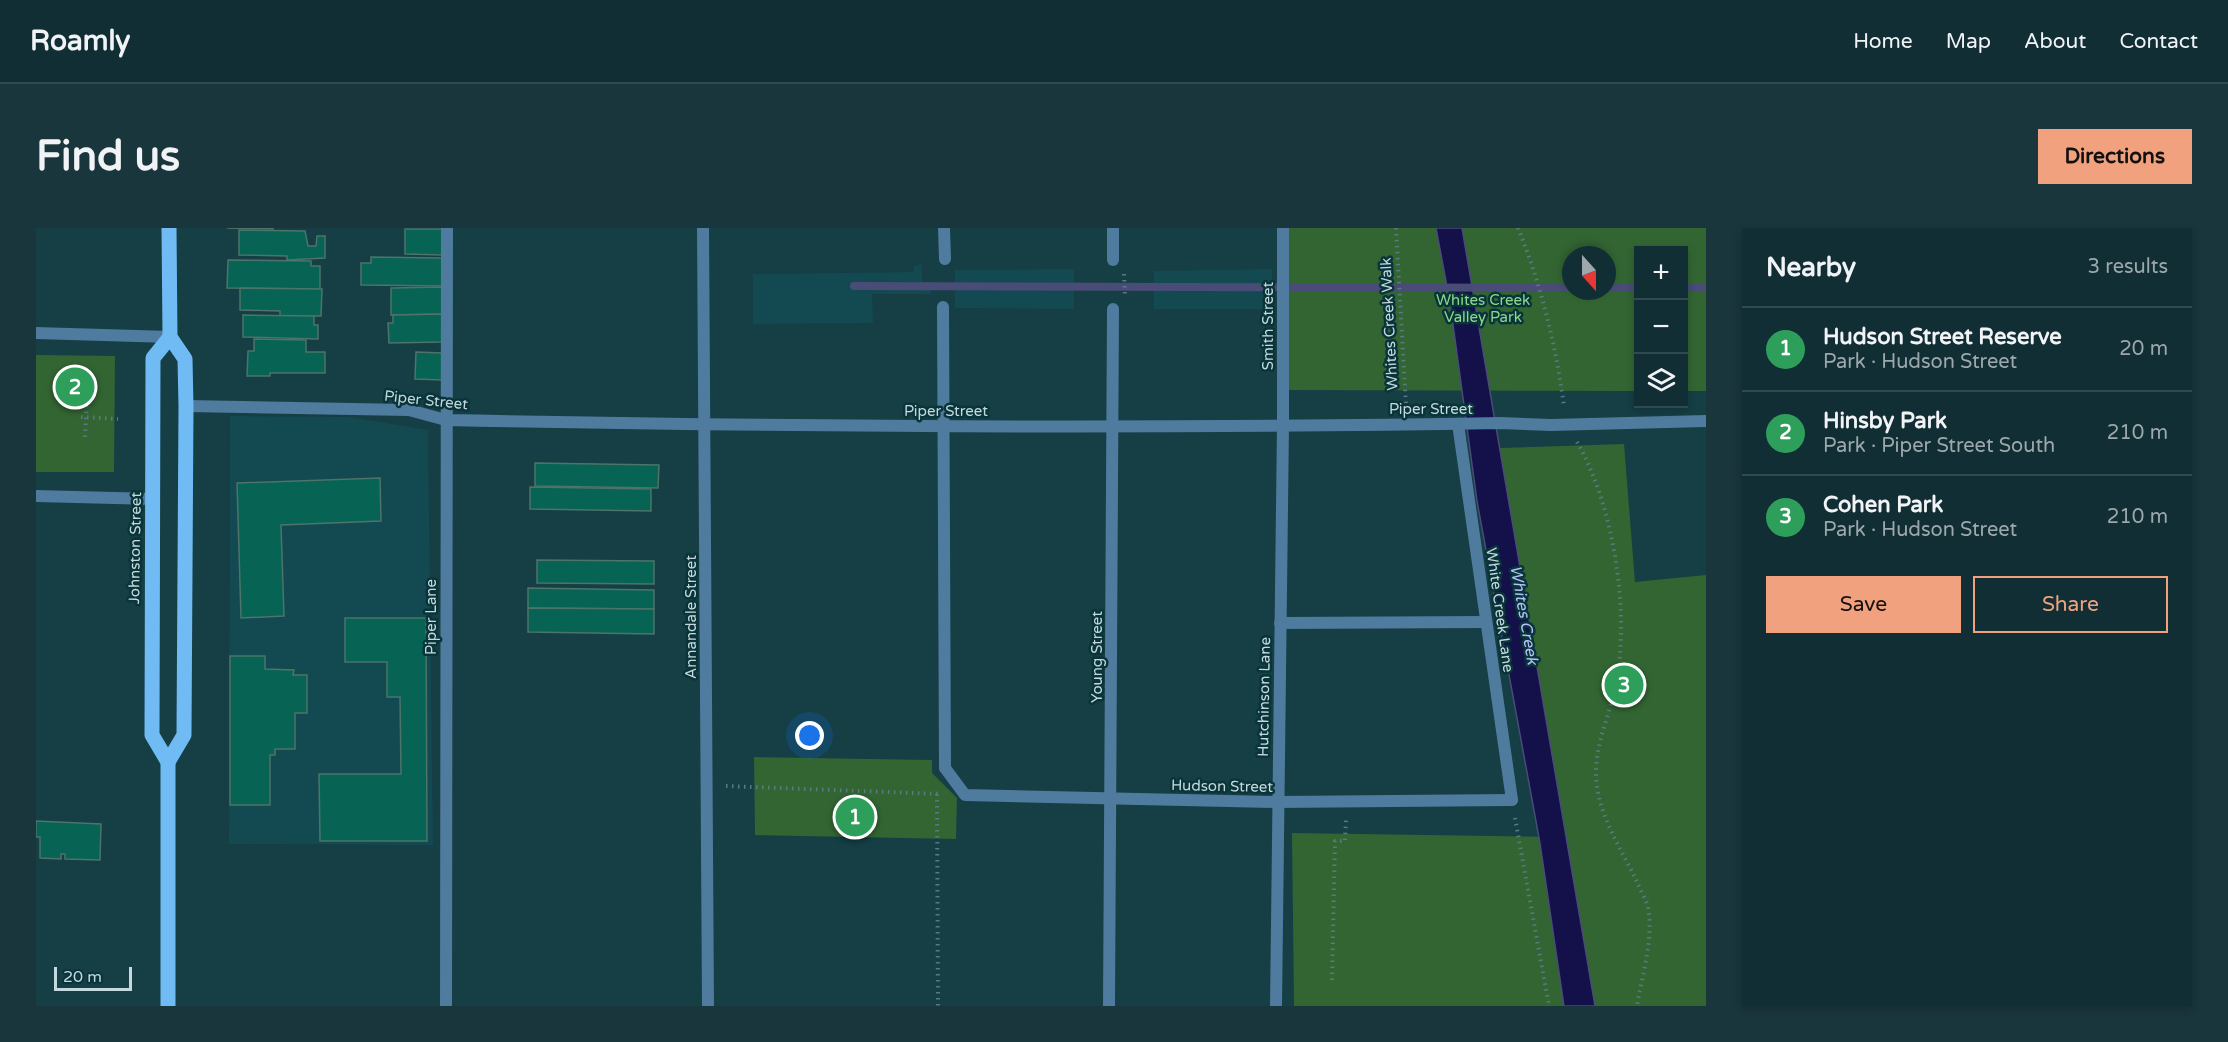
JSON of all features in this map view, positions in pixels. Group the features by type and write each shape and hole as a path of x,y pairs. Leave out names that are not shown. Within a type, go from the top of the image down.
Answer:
{"main road":[{"path":"168,1006 168,762 184,735 186,406 185,359 170,337 169,228"},
{"name":"Johnston Street","path":"168,762 152,735 153,358 170,337"}],"street":[{"name":"Piper Lane","path":"446,1006 447,228"},
{"name":"Annandale Street","path":"703,228 708,1006"},
{"path":"944,228 945,259"},
{"path":"1113,228 1113,260"},
{"name":"Smith Street","path":"1282,424 1284,228"},
{"path":"943,307 945,768 965,795"},
{"name":"Young Street","path":"1109,1006 1113,309"},
{"path":"36,333 170,337"},
{"name":"Piper Street","path":"186,406 409,410 446,420 706,425 943,427 1567,424 1706,421"},
{"name":"Hutchinson Lane","path":"1276,1006 1282,424"},
{"name":"White Creek Lane","path":"1460,424 1512,800"},
{"path":"36,496 154,499"},
{"path":"1280,623 1486,622"},
{"name":"Hudson Street","path":"965,795 1277,802 1512,800"}],"path":[{"name":"Whites Creek Walk","path":"1396,228 1405,406 1415,407"},
{"path":"1518,228 1534,268 1562,391"},
{"path":"1113,260 1124,273 1125,297 1113,309"},
{"path":"85,437 84,417 87,398"},
{"path":"84,417 118,419"},
{"path":"1567,424 1592,469 1607,523 1616,572 1621,623 1616,684 1600,739 1596,774 1603,812 1648,907 1649,936 1637,1006"},
{"path":"707,786 965,795"},
{"path":"937,794 938,1006"},
{"path":"1512,800 1549,1006"},
{"path":"1332,980 1335,841 1345,841 1346,834"}],"shaded area":[{"path":"922,264 922,282 931,282 931,294 872,294 873,323 753,324 753,274 914,272 914,266"},
{"path":"1074,269 1074,309 955,308 955,270"},
{"path":"1272,269 1273,309 1154,309 1154,271"},
{"path":"230,416 349,417 428,430 433,845 229,844"}],"green space":[{"name":"Whites Creek Valley Park","path":"1282,228 1706,228 1706,391 1688,391 1688,246 1634,246 1634,391 1283,390"},
{"path":"36,355 115,356 114,472 36,472"},
{"path":"1624,444 1635,582 1706,575 1706,1006 1294,1006 1292,833 1565,837 1499,448"},
{"path":"754,757 932,760 932,773 957,798 956,839 755,835"}],"water":[{"name":"Whites Creek","path":"1436,228 1462,228 1595,1006 1564,1006 1540,843 1477,501 1450,302"}],"building":[{"path":"227,228 273,228 273,229"},
{"path":"405,229 442,229 442,255 405,254"},
{"path":"239,230 305,231 308,246 316,246 317,236 325,236 325,258 287,260 287,256 239,255"},
{"path":"371,257 443,258 443,286 361,285 361,263 371,263"},
{"path":"228,260 311,261 311,266 320,266 320,289 227,288"},
{"path":"443,287 443,314 391,315 391,288"},
{"path":"240,288 322,289 321,316 280,316 280,311 240,310"},
{"path":"443,314 444,342 389,343 388,323 393,323 393,315"},
{"path":"243,315 314,316 314,325 318,325 318,339 243,337"},
{"path":"254,339 306,340 306,352 325,352 325,373 270,373 270,376 247,376 248,351 254,351"},
{"path":"416,352 443,353 442,380 415,379"},
{"path":"535,463 659,465 658,488 535,486"},
{"path":"380,478 381,521 281,525 284,616 241,618 237,483"},
{"path":"530,487 651,489 651,511 530,509"},
{"path":"537,560 654,561 654,584 537,583"},
{"path":"528,588 654,590 654,609 528,608"},
{"path":"528,608 654,609 654,634 528,632"},
{"path":"345,618 426,618 427,841 320,841 319,774 401,774 400,697 387,697 387,662 345,662"},
{"path":"230,656 265,656 265,669 294,670 293,675 307,675 307,713 295,713 295,749 275,749 275,755 270,755 270,805 230,805"},
{"path":"36,821 101,824 100,860 65,859 65,854 61,854 61,859 40,858 40,837 36,837"}],"waterway":[{"path":"854,286 1562,288"},
{"path":"1616,288 1634,288"},
{"path":"1688,288 1706,288"}],"place":[{"name":"Hinsby Park","path":"75,387"},
{"name":"Cohen Park","path":"1624,685"},
{"name":"Hudson Street Reserve","path":"855,817"}]}
